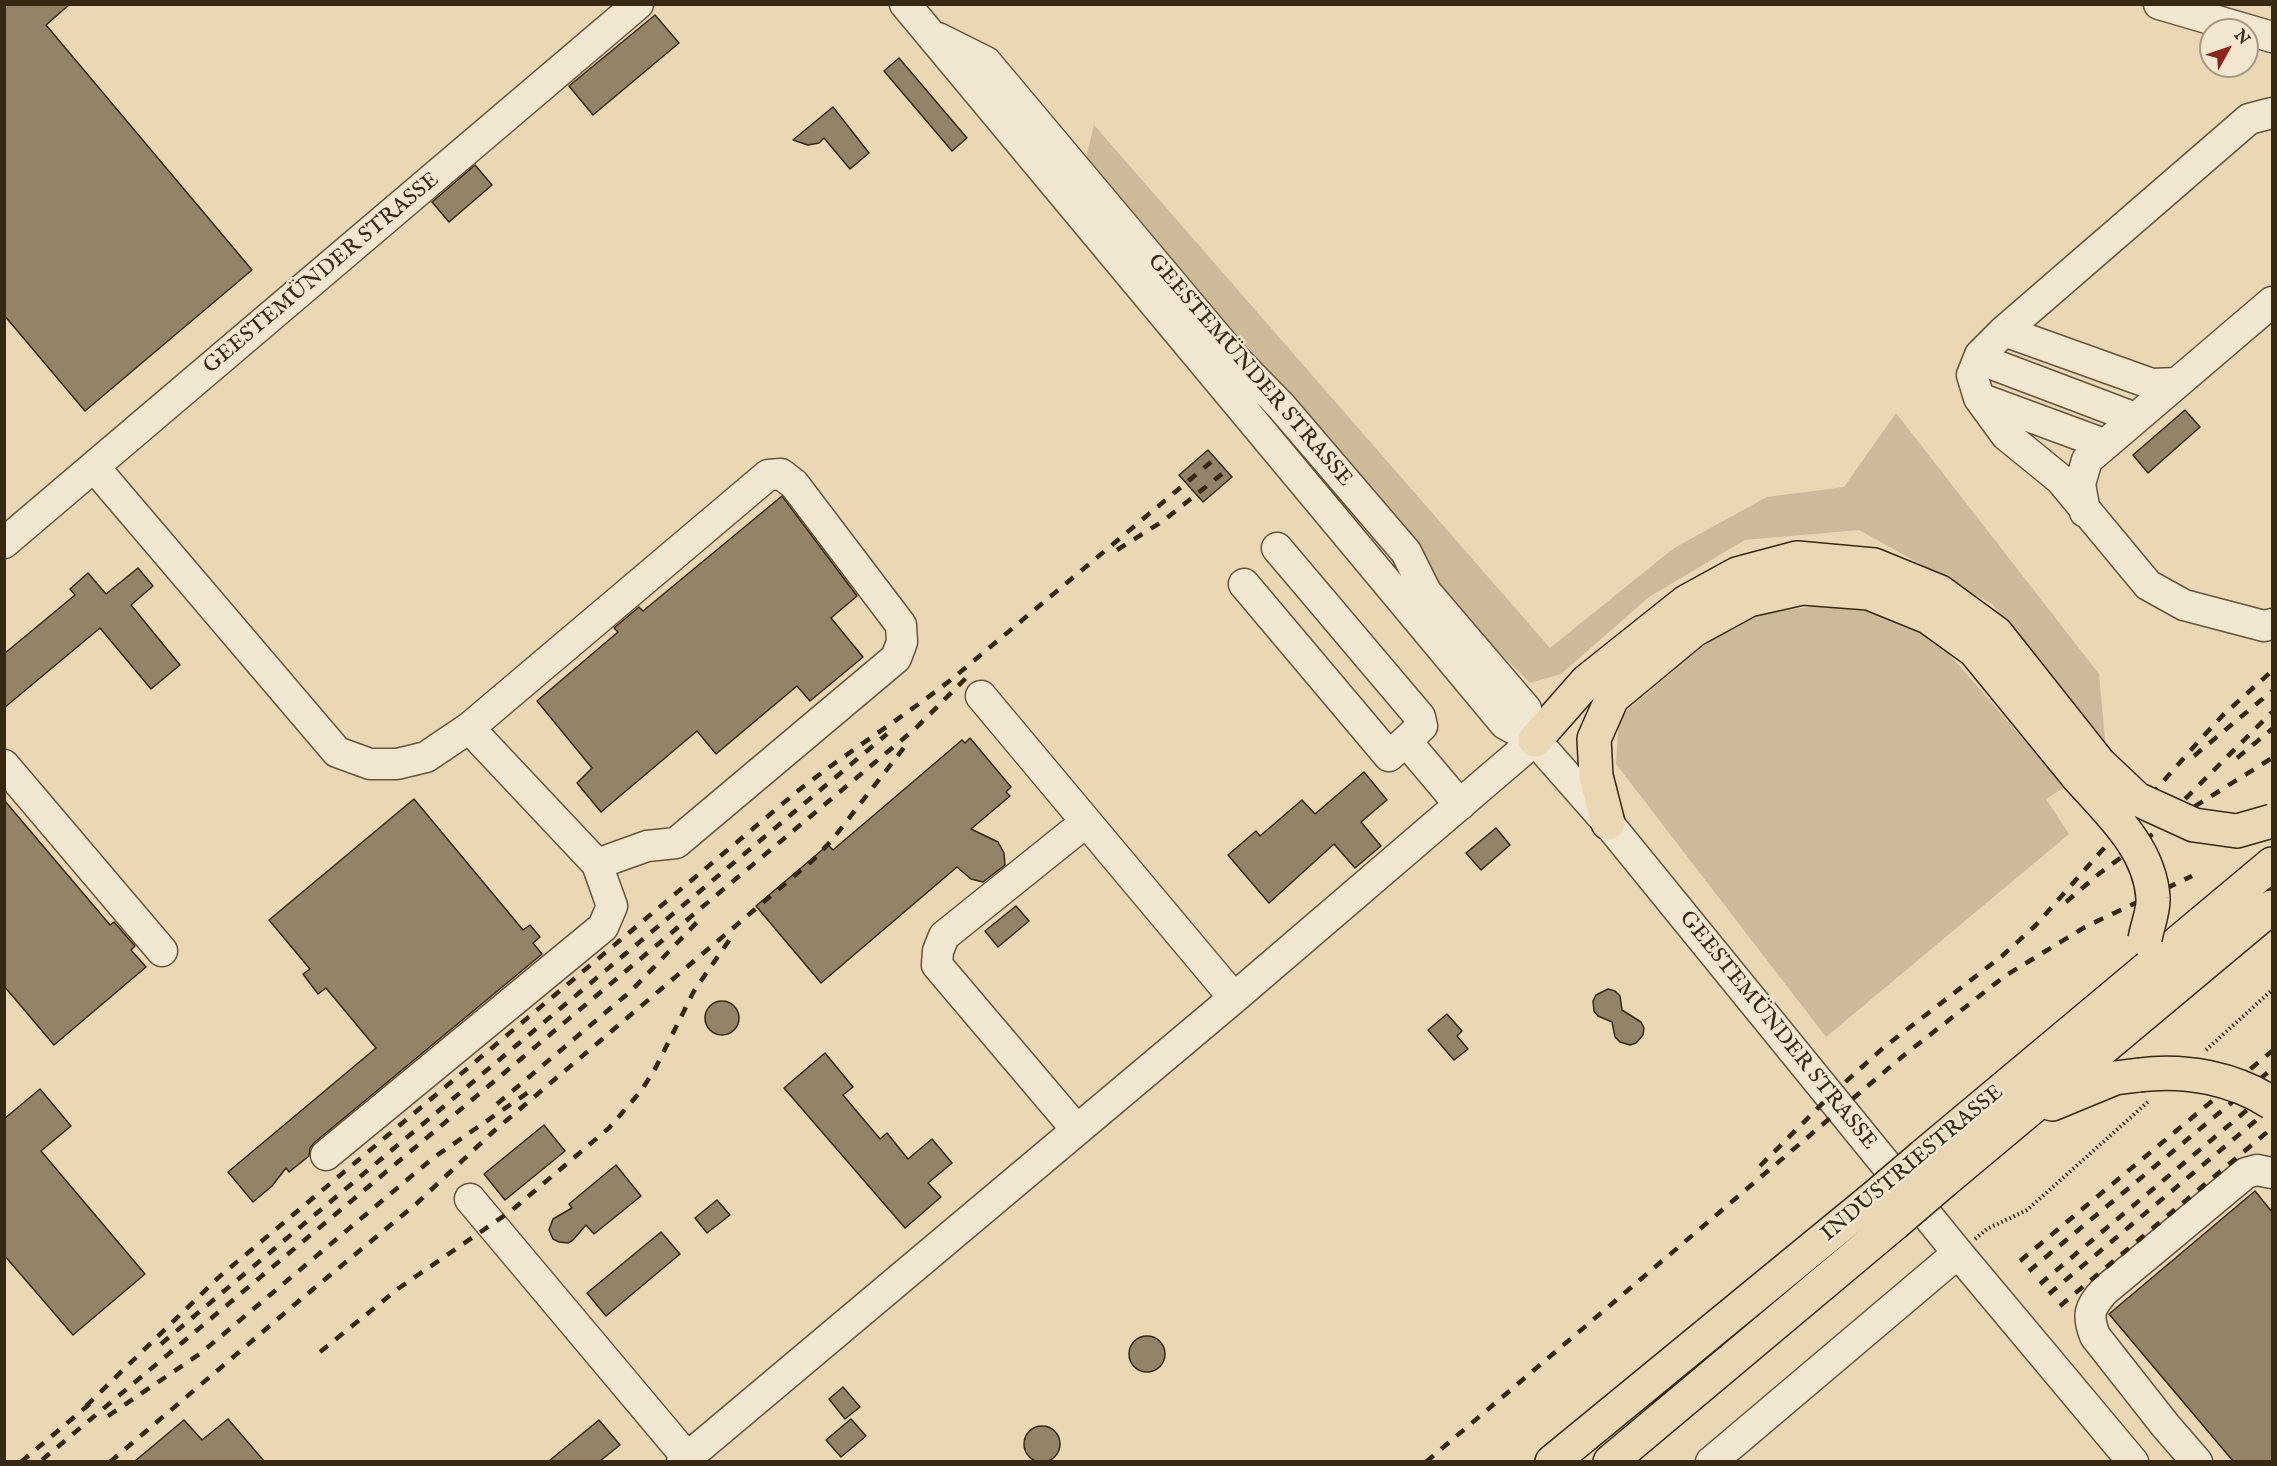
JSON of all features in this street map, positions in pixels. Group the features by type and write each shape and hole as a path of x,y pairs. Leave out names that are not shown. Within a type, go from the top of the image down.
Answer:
{"highway":[{"path":"1535,740 1587,681 1686,602 1737,574 1797,558 1874,565 1941,592 1996,633 2133,839 2147,870 2154,899 2145,939 2133,958 2008,1084"},
{"path":"1535,740 1612,698 1694,630 1749,600 1803,588 1869,593 1928,617 1975,651 2089,770 2137,799 2194,825 2237,831 2272,821"},
{"path":"1608,823 1596,776 1594,739 1612,698"},
{"name":"INDUSTRIESTRASSE","path":"1610,1461 1885,1210 1923,1156 2272,864"},
{"name":"INDUSTRIESTRASSE","path":"1552,1461 1885,1210 1944,1181 2272,908"},
{"path":"2015,1121 2115,1078 2145,1088 2163,1072 2227,1081 2258,1093 2272,1103"}],"street":[{"name":"GEESTEMÜNDER STRASSE","path":"4,543 95,468 638,4"},
{"name":"GEESTEMÜNDER STRASSE","path":"905,4 1505,724 1535,740 1608,823 1958,1253 2119,1457"},
{"path":"2159,4 2217,11 2272,37"},
{"path":"2272,113 2248,119 2004,332 1979,359 1972,375 1979,398 2006,435 2060,479 2085,512 2148,585 2184,605 2264,627 2272,624"},
{"path":"2085,512 2080,484 2086,460 2272,302"},
{"path":"2004,332 2152,384 2177,383"},
{"path":"1979,359 2135,418"},
{"path":"1979,398 2104,444"},
{"path":"95,468 337,752 370,764 397,764 426,757 469,728 768,475 781,474 794,484 901,625 902,642 896,658 676,843 647,846 597,864"},
{"path":"1244,584 1389,756 1422,726 1420,717 1277,548"},
{"path":"981,696 1234,998"},
{"path":"327,1155 603,927 612,906 597,864 469,728"},
{"path":"470,1199 687,1460 1234,998 1535,740"},
{"path":"1406,741 1460,805"},
{"path":"4,765 162,951"},
{"path":"1077,1130 938,965 938,951 944,936 1086,822"},
{"path":"2198,1461 2165,1425 2095,1336 2089,1321 2092,1305 2104,1291 2246,1173 2257,1170 2272,1173"},
{"path":"1712,1461 1958,1253"}],"path":[{"path":"2202,1053 2272,990"},
{"path":"1958,1253 1987,1229 2027,1210 2145,1088"}],"shaded area":[{"path":"1094,125 1550,648 1674,548 1767,497 1844,487 1896,413 2099,674 2106,750 1992,604 1859,530 1745,540 1649,597 1561,674 1530,683 1441,594 1085,162"},
{"path":"1824,605 1876,610 1930,632 2065,787 2046,799 2069,834 1826,1037 1616,764 1619,717 1714,637 1765,613"}],"building":[{"path":"4,4 70,4 46,25 252,270 85,411 4,315"},
{"path":"655,15 679,43 593,115 569,86"},
{"path":"899,58 967,138 952,151 884,71"},
{"path":"833,107 869,153 850,169 824,138 819,143 808,145 793,140"},
{"path":"475,165 492,185 449,222 432,202"},
{"path":"2185,410 2200,427 2148,473 2133,455"},
{"path":"1208,450 1232,477 1203,502 1179,475"},
{"path":"782,496 857,596 831,618 863,657 810,701 797,686 716,754 697,731 601,812 577,783 592,768 537,701 618,632 614,628 639,607 643,611"},
{"path":"138,568 153,586 131,605 180,665 151,689 100,628 4,708 4,654 75,595 70,589 88,573 106,594"},
{"path":"970,738 1011,787 1006,792 1010,796 971,829 998,842 1004,853 1005,865 983,882 971,879 957,867 821,983 756,906 828,845 833,850 962,740 965,743"},
{"path":"1364,772 1387,800 1361,822 1381,846 1355,868 1334,844 1269,903 1228,855 1256,831 1260,836 1302,800 1315,814"},
{"path":"414,799 523,930 530,925 540,937 533,943 542,954 315,1142 310,1148 309,1156 289,1172 286,1168 272,1186 253,1202 228,1172 376,1048 326,988 318,994 303,974 310,969 269,920"},
{"path":"4,800 110,925 114,922 135,946 131,950 146,967 54,1045 4,986"},
{"path":"1496,828 1510,845 1481,870 1466,853"},
{"path":"1016,906 1029,921 998,947 985,931"},
{"path":"1608,989 1620,996 1622,1010 1641,1022 1644,1028 1643,1035 1636,1043 1630,1045 1620,1042 1615,1037 1612,1022 1598,1016 1594,1011 1593,1001 1596,995"},
{"path":"722,1001 734,1006 739,1018 734,1030 722,1035 710,1030 705,1018 710,1006"},
{"path":"1447,1014 1462,1031 1457,1036 1468,1049 1454,1060 1428,1030"},
{"path":"825,1053 853,1087 843,1095 880,1139 887,1133 908,1159 932,1139 952,1163 928,1183 941,1197 905,1228 784,1088"},
{"path":"40,1089 71,1126 41,1151 145,1274 73,1335 4,1255 4,1119"},
{"path":"544,1125 565,1151 505,1200 484,1174"},
{"path":"616,1165 641,1196 594,1234 586,1225 568,1243 553,1239 549,1230 553,1219 572,1208 569,1204"},
{"path":"2255,1191 2272,1212 2272,1461 2233,1461 2109,1314"},
{"path":"717,1200 730,1215 707,1233 695,1218"},
{"path":"661,1232 680,1254 606,1316 587,1293"},
{"path":"1147,1336 1160,1341 1165,1354 1160,1367 1147,1372 1134,1367 1129,1354 1134,1341"},
{"path":"843,1387 860,1407 845,1419 829,1399"},
{"path":"228,1419 264,1461 135,1461 184,1420 202,1440"},
{"path":"851,1419 866,1436 841,1457 826,1440"},
{"path":"599,1420 620,1445 600,1461 549,1461"},
{"path":"1042,1426 1055,1431 1060,1444 1055,1457 1042,1462 1029,1457 1024,1444 1029,1431"}],"railway":[{"path":"86,1406 219,1277 799,790 952,679 1211,462"},
{"path":"1117,550 1163,521 1222,474"},
{"path":"1760,1166 1830,1096 1883,1048 2002,956 2035,926 2223,715 2272,671"},
{"path":"42,1460 916,728 969,675"},
{"path":"2194,756 2272,691"},
{"path":"2171,813 2272,712"},
{"path":"2237,758 2272,729"},
{"path":"161,1344 887,734"},
{"path":"110,1462 416,1204 494,1131 813,860 832,840 906,745"},
{"path":"2066,902 2100,873 2165,825 2272,758"},
{"path":"1426,1462 1903,1056 2005,976 2085,927 2192,876"},
{"path":"497,1104 631,991 701,918"},
{"path":"320,1352 399,1288 511,1211 609,1128 641,1091 655,1069 694,991 730,939"},
{"path":"2020,1261 2272,1051"},
{"path":"2029,1271 2272,1069"},
{"path":"108,1416 201,1353 433,1158 533,1089"},
{"path":"2040,1284 2272,1089"},
{"path":"2049,1294 2272,1107"},
{"path":"2060,1306 2272,1128"},
{"path":"21,1462 92,1402"}]}
